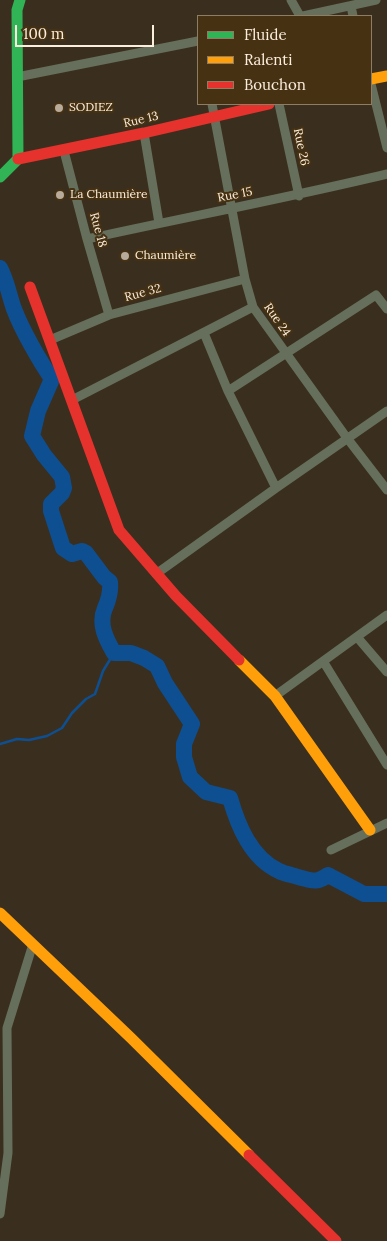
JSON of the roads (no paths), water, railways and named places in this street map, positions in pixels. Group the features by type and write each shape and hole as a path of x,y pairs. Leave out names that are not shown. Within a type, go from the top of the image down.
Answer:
{"street":[{"path":"0,177 18,159 17,10 20,0"},
{"path":"291,0 300,15"},
{"path":"306,15 376,0"},
{"path":"351,6 353,15"},
{"path":"17,77 197,41"},
{"path":"372,79 387,76"},
{"path":"372,88 387,148"},
{"name":"Rue 24","path":"212,105 245,279 253,307 285,354 387,490"},
{"name":"Rue 13","path":"18,159 64,151 264,105"},
{"name":"Rue 26","path":"279,105 298,196"},
{"path":"144,133 159,223"},
{"name":"Rue 18","path":"64,151 86,239 109,315"},
{"name":"Rue 15","path":"86,239 298,196 387,174"},
{"name":"Rue 32","path":"50,340 109,315 245,279"},
{"path":"30,287 120,530 176,596 275,696 370,830"},
{"path":"228,391 376,295 387,309"},
{"path":"72,400 253,307"},
{"path":"204,333 228,391 276,488"},
{"path":"156,574 387,411"},
{"path":"275,696 387,615"},
{"path":"357,637 387,672"},
{"path":"323,661 387,765"},
{"path":"331,850 387,823"},
{"path":"0,913 131,1038 336,1241"},
{"path":"0,1214 8,1153 7,1028 33,944"}],"waterway":[{"path":"0,268 21,326 52,379 38,411 32,436 44,455 62,477 64,488 62,493 51,504 51,511 63,548 72,554 82,551 86,553 110,582 109,595 102,620 106,637 114,653 131,653 157,666 165,683 192,724 184,744 184,757 190,777 206,792 230,798 237,819 253,850 269,865 279,871 310,880 320,880 328,875 364,894 387,894"},
{"path":"0,744 17,739 29,740 47,736 62,728 72,713 86,699 95,694 103,671 114,653"}],"place":[{"name":"SODIEZ","path":"59,108"},
{"name":"La Chaumière","path":"60,195"},
{"name":"Chaumière","path":"125,256"}]}
